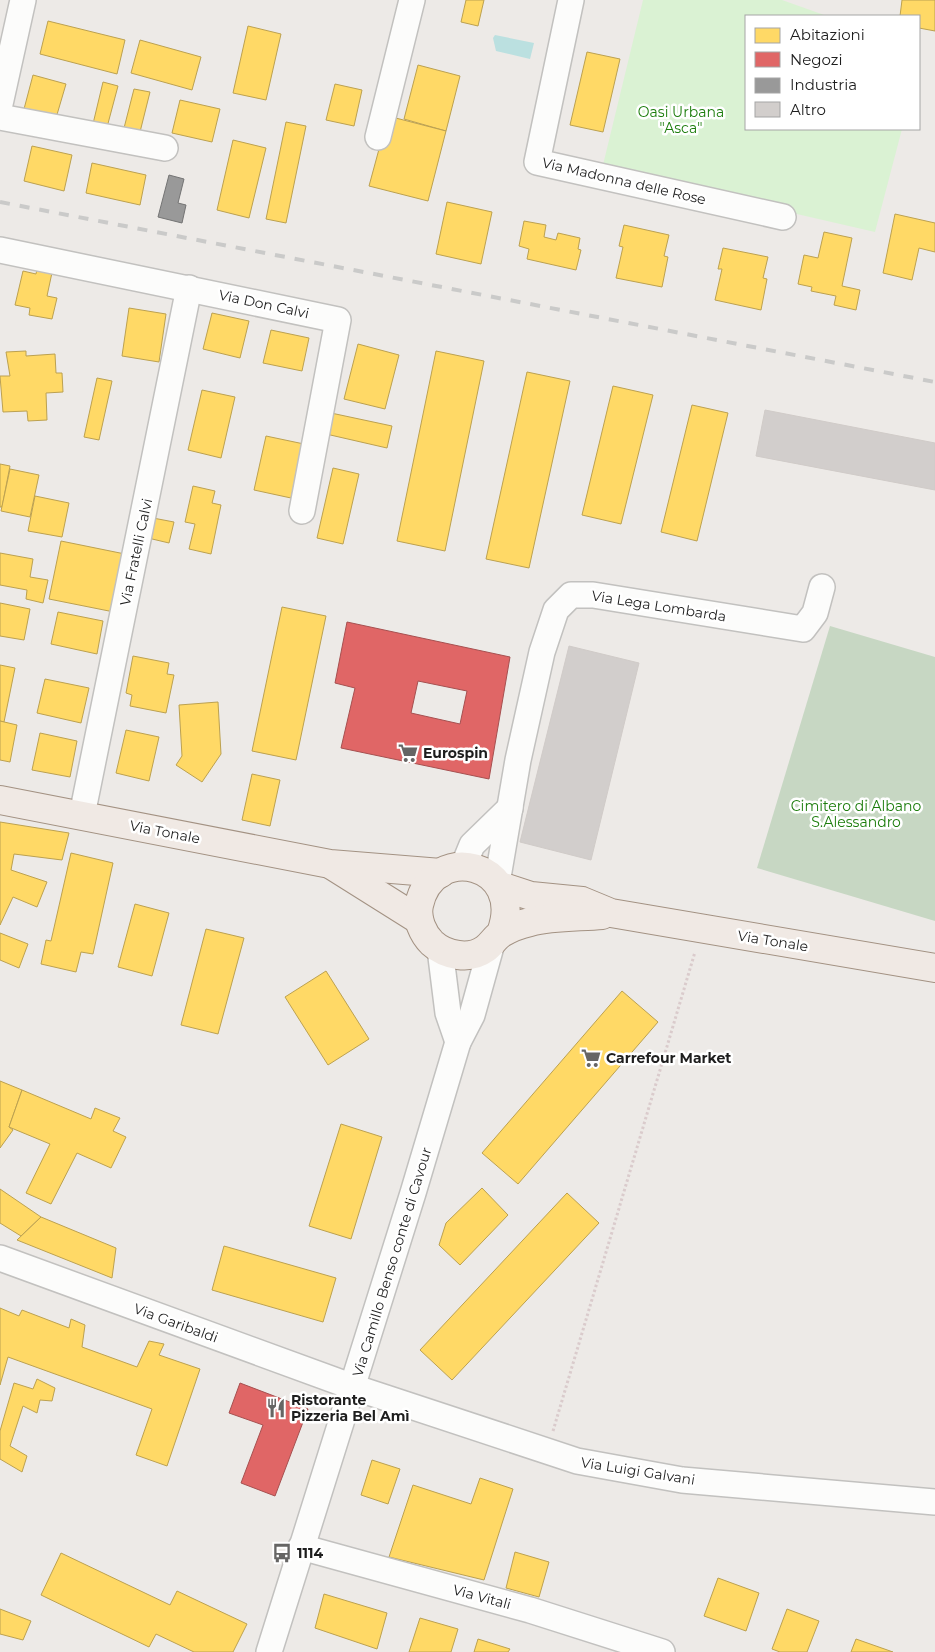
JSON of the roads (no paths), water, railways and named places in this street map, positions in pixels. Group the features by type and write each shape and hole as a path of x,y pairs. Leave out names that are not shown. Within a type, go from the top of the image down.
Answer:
{"main road":[{"name":"Via Tonale","path":"0,800 330,864 478,870 498,885 532,896 582,901 611,914"},
{"name":"Via Tonale","path":"330,864 419,920 425,934 440,949 458,955 473,954 485,949 496,938 532,921 611,914 935,968"},
{"path":"419,920 418,910 422,894 429,882 452,870"},
{"path":"496,938 507,909 498,885"}],"street":[{"path":"0,104 23,0"},
{"path":"378,137 412,0"},
{"name":"Via Madonna delle Rose","path":"571,0 537,162 783,217"},
{"path":"0,117 165,148"},
{"name":"Via Don Calvi","path":"0,250 338,320 302,510"},
{"name":"Via Fratelli Calvi","path":"82,815 190,288"},
{"name":"Via Lega Lombarda","path":"498,885 510,808 542,652 556,610 572,595 593,595 803,629 815,613 822,587"},
{"path":"452,870 472,845 510,808"},
{"name":"Via Camillo Benso conte di Cavour","path":"269,1652 353,1387 458,1042 472,1015 496,938"},
{"path":"440,949 448,1013 458,1042"},
{"name":"Via Garibaldi","path":"0,1258 353,1387"},
{"name":"Via Luigi Galvani","path":"353,1387 577,1461 682,1480 935,1502"},
{"name":"Via Vitali","path":"301,1547 530,1610 662,1652"}],"water":[{"path":"495,35 534,43 530,59 496,51 493,38"}],"railway":[{"path":"0,202 935,382"}],"place":[{"name":"Eurospin","path":"408,753"},
{"name":"Carrefour Market","path":"591,1058"},
{"name":"Ristorante Pizzeria Bel Amì","path":"276,1408"},
{"name":"1114","path":"282,1553"}],"park label":[{"name":"Oasi Urbana \"Asca\"","path":"681,120"},
{"name":"Cimitero di Albano S.Alessandro","path":"856,814"}]}
